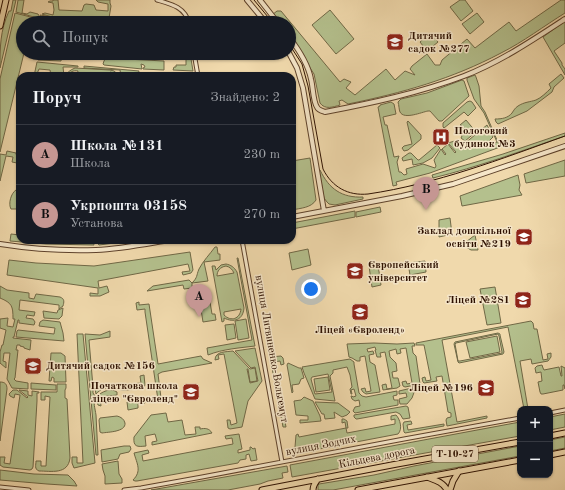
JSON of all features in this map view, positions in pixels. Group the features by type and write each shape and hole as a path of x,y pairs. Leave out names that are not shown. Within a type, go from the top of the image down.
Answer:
{"main road":[{"path":"1,23 6,0"},
{"path":"1,23 10,0"},
{"path":"553,435 565,433"},
{"name":"Кільцева дорога","path":"262,490 517,443"},
{"path":"553,454 565,452"},
{"name":"Т-10-27","path":"358,490 517,461"},
{"path":"427,477 442,483 448,490 459,471"},
{"path":"313,490 315,483 319,479"}],"street":[{"path":"157,0 181,9 186,16"},
{"path":"247,0 260,16"},
{"path":"260,0 273,16"},
{"path":"296,47 308,70 316,106 325,112 394,98 431,88 464,76 520,48 565,19"},
{"path":"195,60 197,72"},
{"path":"293,60 297,68 303,88 324,211"},
{"path":"296,217 402,196 453,184 565,146"},
{"path":"0,244 46,249 96,250 142,244"},
{"name":"вулиця Литвиненко-Вольгемут","path":"243,244 282,462"},
{"path":"553,412 565,410"},
{"name":"вулиця Зодчих","path":"124,490 517,419"},
{"path":"0,487 29,490"}],"green space":[{"path":"13,0 16,0 0,68 0,46 2,32 9,11 11,11"},
{"path":"18,0 24,0 22,13 27,14 30,12 38,14 39,16 30,16 16,12"},
{"path":"58,0 59,10 82,11 84,5 86,4 94,5 96,10 108,11 108,4 98,2 96,0 110,0 111,6 109,16 49,16 42,14 45,13 53,15 53,3 48,2"},
{"path":"460,0 465,0 473,11 461,21 450,7"},
{"path":"561,0 565,0 565,13 517,44 483,62 445,78 407,90 348,104 342,100 339,101 340,105 335,107 324,107 320,103 314,74 296,47 296,29 340,82 344,79 351,82 346,88 355,95 386,69 395,80 405,71 415,75 410,69 427,54 435,65 440,65 442,60 467,39 475,48 509,22 516,31"},
{"path":"330,10 354,39 336,54 312,25"},
{"path":"277,11 281,11 285,16 272,15"},
{"path":"15,13 27,16 16,16 16,60 22,60 19,72 16,72 16,86 0,152 0,79"},
{"path":"477,13 484,22 470,34 462,24"},
{"path":"565,21 565,43 554,51 565,69 565,75 543,37"},
{"path":"430,33 438,42 427,51 420,42"},
{"path":"38,60 61,60 61,61"},
{"path":"186,60 191,60 193,71 173,70 176,65 186,65"},
{"path":"104,61 164,61 164,70 143,69 145,67 141,64 142,69 104,65"},
{"path":"37,62 78,66 63,67 64,72 50,72 50,70 39,69 38,72 35,72"},
{"path":"84,66 139,71 120,72 120,70 84,68"},
{"path":"75,68 110,70 115,72 68,72"},
{"path":"561,74 564,78 554,87 552,92 527,111 498,124 496,122 495,119 509,116 520,105 536,100 542,96 551,88 549,84"},
{"path":"475,75 479,86 481,106 500,147 430,173 396,182 397,185 393,186 378,107 391,102 394,104 396,114 383,117 385,125 387,125 394,157 399,156 397,162 399,172 404,175 407,174 406,169 423,164 435,168 436,166 434,160 441,149 445,155 446,154 442,149 448,144 455,153 456,152 448,143 458,140 464,144 487,125 493,137 487,143 489,146 497,142 484,113 474,99 467,80 467,78"},
{"path":"462,80 464,81 469,96 442,121 439,121 430,111 409,115 402,114 400,112 398,102 401,99 427,93"},
{"path":"470,101 476,108 468,116 464,112 444,128 443,127 443,123"},
{"path":"466,120 476,132 465,141 461,138 460,127 462,126 460,125"},
{"path":"408,121 421,135 421,139 408,150 404,151 402,148 404,146 412,144"},
{"path":"565,133 565,136 483,164 433,178 432,175 503,154"},
{"path":"437,145 440,148 432,158 423,163 413,165 412,159 403,161 402,158 409,153 419,160"},
{"path":"7,151 16,153 16,163 12,162 13,157 6,156 0,181 0,154 6,155"},
{"path":"310,158 316,200 309,206 296,209 296,160"},
{"path":"565,160 565,176 526,183 524,174"},
{"path":"319,170 337,191 349,196 363,197 363,199 335,205 329,204 324,198"},
{"path":"518,175 520,185 519,190 522,195 462,206 460,196"},
{"path":"16,190 16,209 11,209 10,204 10,199"},
{"path":"380,207 381,212 356,217 356,212"},
{"path":"355,211 355,217 296,228 296,222"},
{"path":"450,218 452,234 439,237 439,220"},
{"path":"11,234 16,235 16,242 10,241"},
{"path":"475,235 478,250 471,250 466,247 466,242"},
{"path":"46,244 94,244 94,245"},
{"path":"215,247 217,247 218,254 220,254 220,260 204,262 208,281 192,283 196,278 202,263"},
{"path":"308,249 311,265 292,270 289,253"},
{"path":"190,252 193,270 191,273 183,275 182,272 190,271 188,264 98,281 99,288 107,286 109,292 100,296 90,296 90,293 98,294 98,288 7,275 9,260 94,266"},
{"path":"237,258 255,346 225,350 208,355 207,348 252,340"},
{"path":"425,261 426,272 410,275 408,263"},
{"path":"221,265 229,265 237,272 244,308 240,318 231,320 224,318 224,321 222,322 212,266 215,266 216,270","holes":["226,266 231,268 234,273 217,276 219,270","241,309 239,315 235,318 232,319 224,315 224,312"]},
{"path":"378,265 381,285 372,287 369,266"},
{"path":"189,280 192,283 192,288 184,289 183,285 147,291 153,286"},
{"path":"0,286 7,290 29,293 29,298 34,299 36,294 60,297 64,301 63,306 59,309 59,305 20,300 19,310 35,312 34,316 27,315 26,318 33,319 35,322 34,325 19,323 18,320 13,337 31,340 30,350 17,345 16,350 18,350 14,379 16,381 28,383 28,389 12,388 7,379 10,353 4,353 3,361 6,362 6,368 0,363 0,352 6,330 0,328 0,319 8,318 7,326 13,327 15,319 13,319 13,311 9,303 0,298"},
{"path":"495,287 501,323 487,325 480,289"},
{"path":"139,302 139,305 149,304 158,364 201,356 203,359 212,363 158,374 161,398 158,400 145,309 137,310 136,303"},
{"path":"210,302 212,314 215,314 216,320 203,322 200,303"},
{"path":"63,308 62,316 59,319 44,318 43,311 57,313 58,310"},
{"path":"246,319 249,338 238,340 235,321"},
{"path":"43,320 60,322 64,341 16,337 18,330 54,334 55,328 39,326 40,322"},
{"path":"531,321 534,329 537,329 543,360 548,359 547,354 551,353 551,357 548,361 532,364 531,359 520,361 528,406 523,406 508,327 442,340 457,422 487,416 487,418 447,426 446,420 447,418 451,417 451,413 448,412 442,376 436,377 437,381 423,382 422,378 425,377 426,381 431,380 424,345 416,345 416,343"},
{"path":"234,324 236,338 227,340 225,325"},
{"path":"110,331 110,337 89,340 93,387 141,383 140,376 144,375 145,385 143,388 131,390 106,388 96,394 95,389 93,389 95,396 94,403 98,455 96,455 85,334 100,335"},
{"path":"498,333 500,334 504,352 503,354 459,363 458,362 454,344 455,342","holes":["498,334 502,353 458,361 456,343"]},
{"path":"77,334 83,334 95,463 74,468 72,457 77,457 77,463 83,463"},
{"path":"497,336 500,352 470,358 466,342"},
{"path":"414,343 415,346 412,346 413,353 416,356 420,384 405,387 403,386 402,382 406,381 407,384 412,383 406,348 400,349 401,353 397,354 396,349 389,351 390,357 396,363 397,371 392,372 393,378 398,378 400,386 397,388 383,390 382,385 386,384 387,389 392,388 385,352 380,353 381,357 377,357 375,347 367,349 368,352 373,351 374,354 369,355 370,362 375,365 380,392 366,394 363,392 361,389 365,388 366,392 371,391 365,356 360,357 360,361 349,357 347,344"},
{"path":"255,348 262,381 248,401 242,427 230,429 228,428 227,420 230,420 231,425 237,423 224,354 218,355 219,359 215,360 215,357 221,352 233,351 250,369 255,368 257,381 250,382 247,369 250,383 258,381 255,367 251,368 235,351"},
{"path":"51,353 61,353 65,356 66,382 54,382 54,378 52,377 51,381 49,381"},
{"path":"281,356 284,364 281,365 280,361 274,362 286,427 283,427 270,357"},
{"path":"350,359 354,362 359,393 362,396 366,397 397,391 397,395 393,396 394,400 398,400 398,405 355,413 353,411 355,407 360,406 359,400 355,401 352,399 351,396 356,396 354,389 351,390 351,394 350,389 352,387 347,367 333,370 333,373 330,376 335,401 315,399 302,367","holes":["328,374 332,392 315,394 311,379 312,377"]},
{"path":"288,363 301,368 304,378 301,379 299,384 292,385 292,393 287,365"},
{"path":"542,365 544,370 559,367 561,376 561,366 565,368 565,389 563,385 563,390 541,394 538,382 542,381 541,372 536,373 535,368"},
{"path":"328,377 330,390 316,392 314,379"},
{"path":"0,382 3,382 7,386 7,389 0,441"},
{"path":"31,383 56,385 56,390 31,389"},
{"path":"57,384 66,384 65,398 67,399 69,463 62,470 39,471 36,468 36,461 41,461 41,466 46,466 50,397 45,396 45,400 41,400 41,392 57,392"},
{"path":"416,387 412,398 407,404 400,404 399,399 407,397 406,393 399,394 399,391"},
{"path":"13,390 17,390 27,398 28,397 19,390 28,391 28,395 32,396 32,391 39,392 37,393 33,467 30,470 3,467 0,465 0,457 5,457 4,463 10,464 20,395 15,394 14,398 10,396 9,394"},
{"path":"109,390 117,392 117,395 100,397 101,406 98,405 97,399 99,395"},
{"path":"304,397 313,401 321,421 300,423 300,420 308,420 308,416 296,415 294,401 301,400"},
{"path":"144,399 145,403 138,404 138,408 128,410 127,402"},
{"path":"315,402 338,403 350,412 342,417 334,412 335,418 325,419 324,414 322,414"},
{"path":"406,406 408,407 410,418 403,419 400,414 396,412 357,419 354,417 354,415"},
{"path":"166,413 168,422 182,420 185,435 196,434 195,427 210,430 212,433 152,445 152,442 157,441 155,434 145,436 146,446 136,446 134,443 134,437 151,415"},
{"path":"565,414 565,427 553,429 553,416"},
{"path":"396,415 400,421 401,427 398,434 293,454 296,435 298,434 299,437 346,428 347,433 395,424 395,419 391,420 391,416"},
{"path":"117,416 122,418 125,422 125,426 123,428 112,432 100,432 100,418"},
{"path":"342,419 347,421 348,428 346,428 345,422 342,423"},
{"path":"411,421 412,424 407,425 408,430 444,424 444,426 405,433 404,422"},
{"path":"517,423 517,437 292,477 290,465"},
{"path":"239,434 242,449 238,450 238,453 250,450 250,447 253,449 255,448 257,460 251,461 249,454 246,455 246,459 240,460 238,463 137,481 133,480 136,477 138,470 134,453 148,450 149,453 142,455 143,461 233,444 232,438 226,439 225,436"},
{"path":"565,437 565,448 553,450 553,439"},
{"path":"130,446 131,449 129,452 120,454 118,459 102,462 101,450"},
{"path":"517,447 517,457 333,490 318,490 319,484 374,475"},
{"path":"118,461 119,474 122,479 122,483 105,484 102,464"},
{"path":"287,466 288,472 282,473 283,478 228,490 151,490"},
{"path":"0,470 34,474 68,475 77,486 0,480"}],"tram line":[{"path":"254,0 267,16"},
{"path":"296,55 302,64 308,86 323,169 331,181 347,192 368,194 418,184 468,170 565,136"}],"place":[{"name":"Дитячий садок №277","path":"395,42"},
{"name":"Пологовий будинок №3","path":"441,137"},
{"name":"Укрпошта 03158","path":"426,210"},
{"name":"Заклад дошкільної освіти №219","path":"524,237"},
{"name":"Європейський університет","path":"355,271"},
{"name":"Ліцей №281","path":"523,300"},
{"name":"Ліцей «Євроленд»","path":"360,312"},
{"name":"Школа №131","path":"199,317"},
{"name":"Дитячий садок №156","path":"33,366"},
{"name":"Ліцей №196","path":"486,388"},
{"name":"Початкова школа ліцею \"Євроленд\"","path":"191,392"}]}
